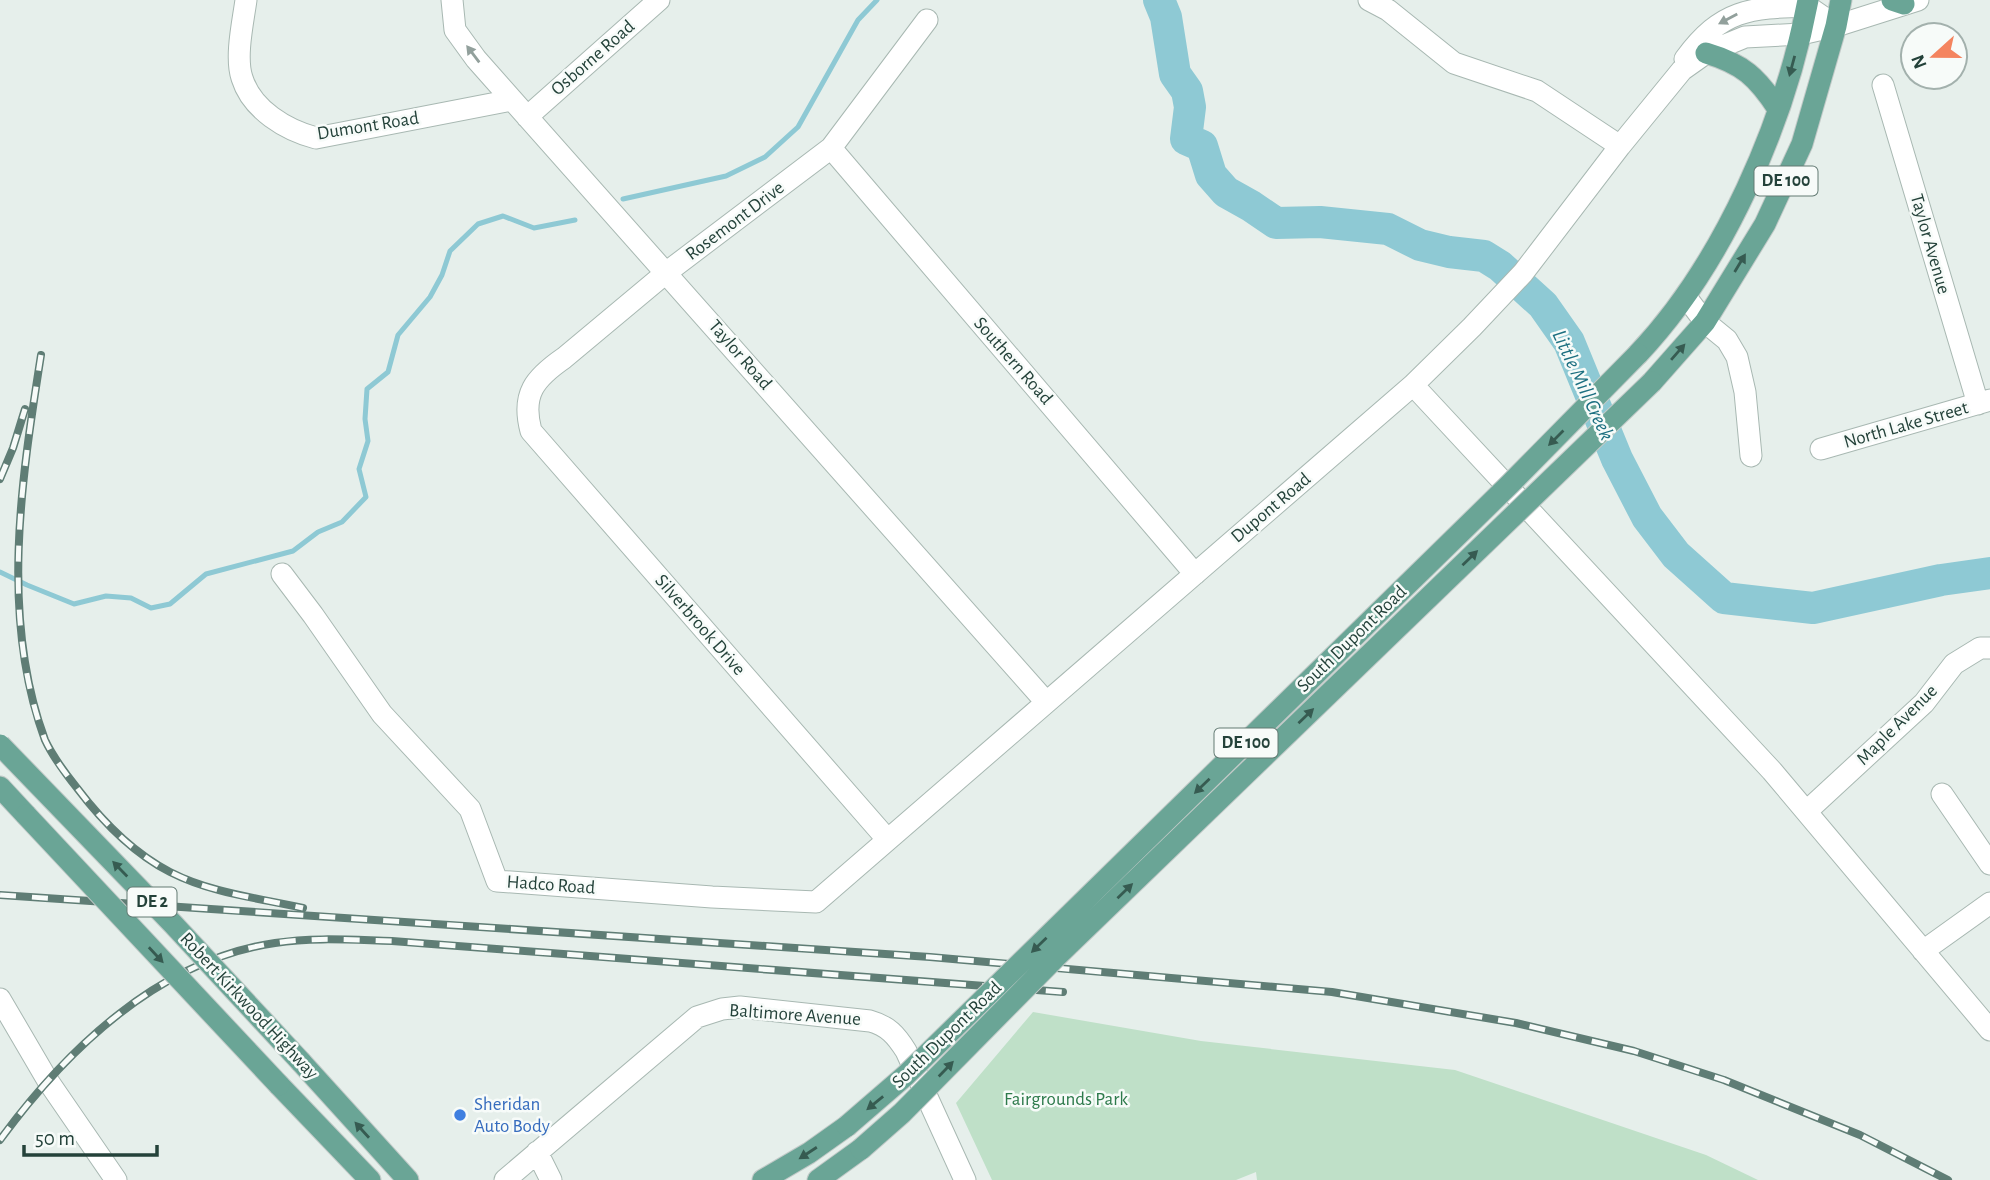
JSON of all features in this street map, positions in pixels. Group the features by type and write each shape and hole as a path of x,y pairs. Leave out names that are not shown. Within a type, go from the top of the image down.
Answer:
{"main road":[{"name":"South Dupont Road","path":"817,1180 861,1149 902,1113 1056,957 1651,382 1705,321 1765,223 1802,144 1841,0"},
{"name":"South Dupont Road","path":"763,1180 809,1153 847,1126 916,1066 1501,493 1660,331 1686,297 1743,194 1788,83 1808,3"},
{"path":"1706,53 1729,60 1743,68 1757,79 1778,109"},
{"name":"Robert Kirkwood Highway","path":"0,745 173,924 408,1180"},
{"name":"Robert Kirkwood Highway","path":"0,787 370,1180"}],"street":[{"name":"Dumont Road","path":"246,0 241,44 241,77 254,100 271,117 296,133 316,138 512,100"},
{"name":"Taylor Road","path":"452,0 455,30 476,59 1046,702"},
{"name":"Osborne Road","path":"527,117 659,0"},
{"path":"1369,0 1388,10 1454,64 1537,91 1620,146"},
{"name":"Dupont Road","path":"816,902 1413,384 1523,273 1620,146 1682,71 1706,53 1745,37 1801,34 1836,26 1904,1"},
{"path":"1808,3 1836,26"},
{"name":"Dupont Road","path":"1682,71 1685,60 1697,43 1714,26 1731,16 1766,7 1808,3"},
{"name":"Rosemont Drive","path":"527,404 534,384 547,370 667,272 831,148 927,20"},
{"name":"Taylor Avenue","path":"1883,85 1984,402"},
{"name":"Southern Road","path":"831,148 1195,574"},
{"path":"1686,297 1705,321 1727,340 1737,357 1745,392 1751,456"},
{"path":"1413,384 1661,649 1807,811 1990,1030"},
{"name":"North Lake Street","path":"1821,449 1984,402"},
{"name":"Silverbrook Drive","path":"527,404 531,430 538,439 887,839"},
{"name":"Hadco Road","path":"282,574 382,714 470,809 497,881 816,902"},
{"name":"Maple Avenue","path":"1807,811 1924,703 1954,664 1980,648 1990,648"},
{"path":"1942,794 1990,864"},
{"path":"1923,951 1990,903"},
{"path":"0,999 48,1081 116,1180"},
{"name":"Baltimore Avenue","path":"505,1180 697,1017 722,1009 740,1007 870,1021 885,1025 906,1051 965,1180"},
{"path":"537,1152 551,1180"}],"green space":[{"name":"Fairgrounds Park","path":"1033,1012 1201,1041 1455,1070 1706,1155 1758,1180 1257,1180 1256,1172 1236,1180 992,1180 956,1103"}],"waterway":[{"path":"623,199 726,176 765,157 798,127 858,20 877,0"},
{"name":"Little Mill Creek","path":"1159,0 1166,17 1175,74 1187,91 1190,107 1186,139 1202,146 1211,175 1226,192 1276,223 1320,222 1388,229 1420,245 1484,256 1500,266 1543,305 1569,342 1617,459 1647,517 1676,555 1724,598 1813,608 1941,580 1990,573"},
{"path":"0,572 74,604 106,596 131,598 151,608 170,604 206,574 293,551 318,532 342,522 366,497 359,469 368,441 365,419 367,389 388,372 398,335 430,297 442,275 450,251 478,224 503,216 534,228 575,220"}],"railway":[{"path":"41,355 22,500 19,598 31,694 45,740 64,771 97,812 143,856 170,872 202,885 303,908"},
{"path":"0,479 25,409"},
{"path":"0,895 930,957 1332,992 1516,1023 1634,1051 1724,1080 1860,1135 1948,1180"},
{"path":"0,1140 54,1074 119,1014 154,989 192,968 233,953 275,943 319,939 392,941 1063,992"}],"place":[{"name":"Sheridan Auto Body","path":"460,1115"}]}
